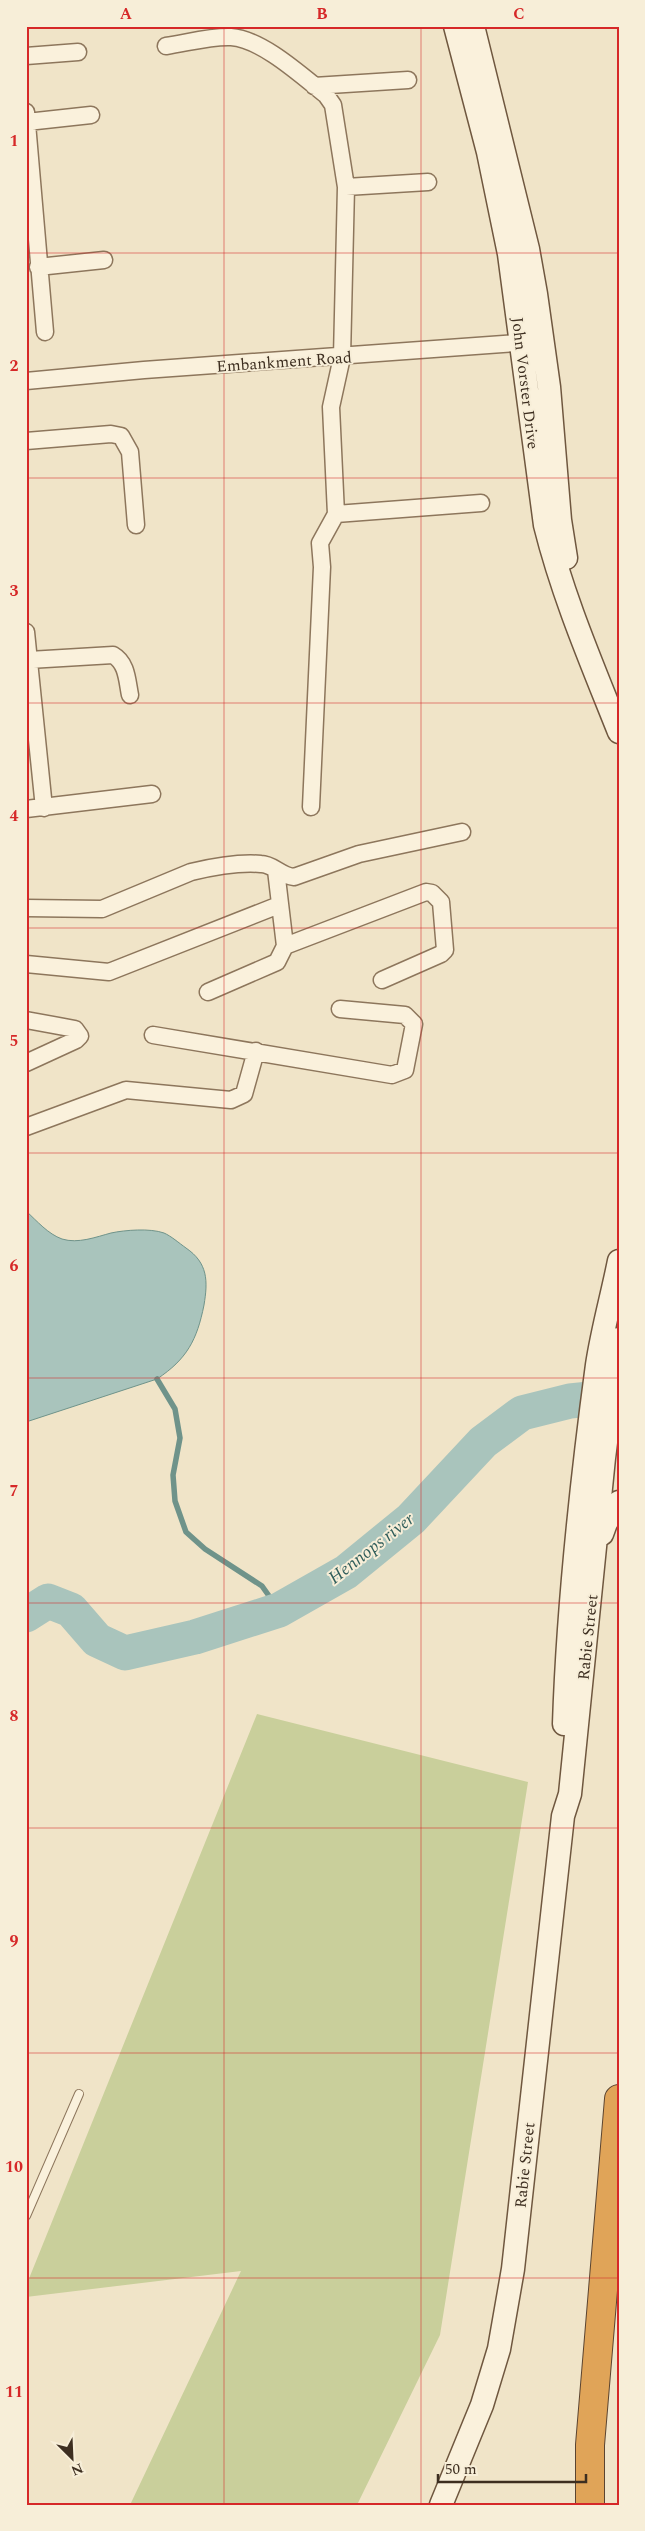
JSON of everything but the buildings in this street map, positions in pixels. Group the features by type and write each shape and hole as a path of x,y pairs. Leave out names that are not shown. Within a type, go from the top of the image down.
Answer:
{"highway":[{"path":"590,2505 590,2445 619,2100"}],"main road":[{"name":"John Vorster Drive","path":"455,26 488,152 509,254 532,341 566,556 585,618 619,708"},
{"name":"John Vorster Drive","path":"473,26 528,249 532,341 545,525 571,612 619,732"},
{"path":"603,1458 599,1430 619,1261"},
{"path":"606,1365 619,1339"},
{"name":"Rabie Street","path":"441,2505 482,2405 501,2340 513,2269 563,1816 570,1794 603,1458"},
{"name":"Rabie Street","path":"563,1816 560,1793 569,1616 603,1458"},
{"path":"594,1559 606,1523 619,1502"}],"street":[{"path":"166,46 230,37 244,40 282,61 314,86 333,105 346,187 342,357 331,407 336,514 320,543 322,567 311,807"},
{"path":"26,56 78,52"},
{"path":"314,86 408,80"},
{"path":"45,332 38,267 31,238 27,117 91,115"},
{"path":"346,187 428,182"},
{"path":"38,267 104,260"},
{"name":"Embankment Road","path":"26,382 144,370 342,357 532,341"},
{"path":"26,440 111,434 121,436 130,452 136,525"},
{"path":"336,514 481,503"},
{"path":"44,808 27,647 112,654 120,659 125,669 130,695"},
{"path":"26,809 152,794"},
{"path":"26,908 102,909 191,872 206,868 262,864 294,877 359,854 462,832"},
{"path":"208,992 277,962 285,946 276,870"},
{"path":"285,946 426,892 432,893 441,902 445,950 441,954 382,980"},
{"path":"26,964 109,972 280,905"},
{"path":"153,1035 392,1075 405,1070 414,1024 411,1018 405,1015 340,1009"},
{"path":"26,1020 75,1028 80,1036 76,1040 26,1062"},
{"path":"26,1127 126,1090 231,1100 244,1094 256,1051"}],"lane":[{"path":"26,2216 79,2094"}],"green space":[{"path":"257,1714 528,1782 440,2335 357,2505 130,2505 241,2271 26,2297 26,2286"}],"water":[{"path":"26,1211 47,1231 62,1239 74,1241 123,1231 152,1230 167,1234 199,1260 206,1280 204,1305 194,1339 176,1364 157,1379 26,1422"}],"waterway":[{"path":"157,1379 175,1409 180,1438 173,1475 175,1501 186,1532 205,1549 262,1586 279,1610"},
{"name":"Hennops river","path":"26,1615 48,1601 71,1610 97,1640 125,1653 195,1637 279,1610 346,1572 411,1519 483,1442 522,1413 570,1401 619,1396"}]}
